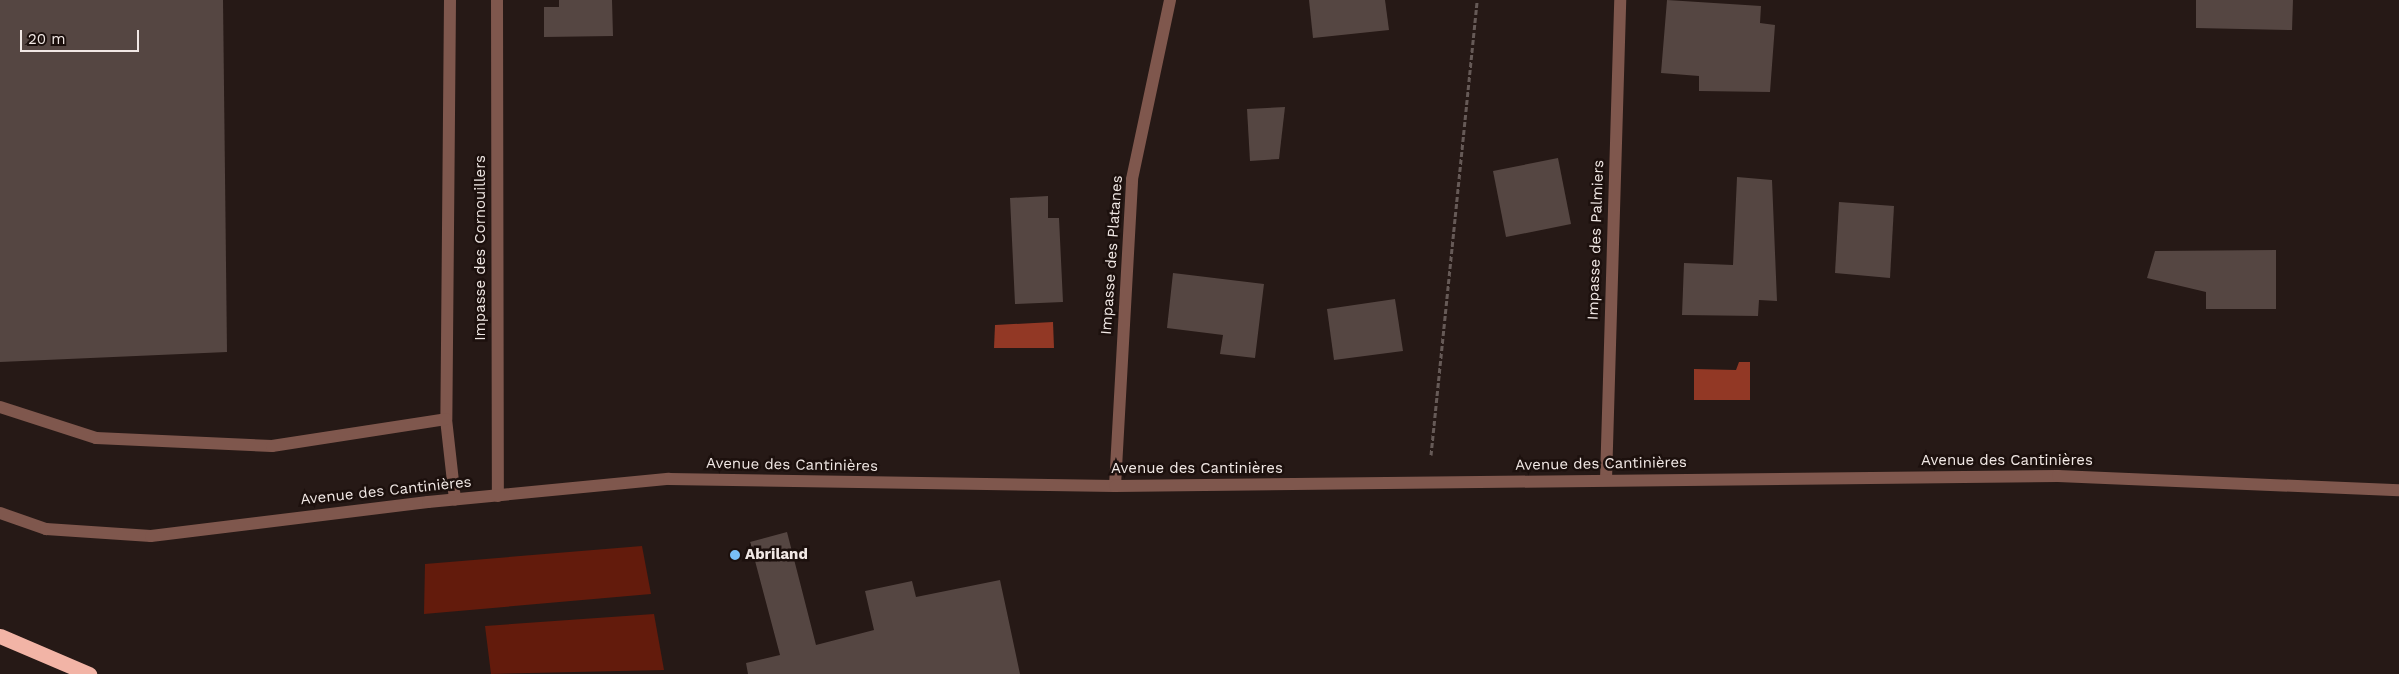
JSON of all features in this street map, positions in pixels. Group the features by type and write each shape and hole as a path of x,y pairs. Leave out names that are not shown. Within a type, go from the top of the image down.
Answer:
{"highway":[{"path":"0,636 89,674"}],"street":[{"path":"450,0 446,419 455,499"},
{"name":"Impasse des Cornouillers","path":"497,0 498,496"},
{"name":"Impasse des Platanes","path":"1115,486 1132,179 1170,0"},
{"name":"Impasse des Palmiers","path":"1606,480 1620,0"},
{"path":"0,407 96,438 272,446 446,419"},
{"name":"Avenue des Cantinières","path":"0,513 46,529 151,536 455,499 669,479 1115,486 2058,476 2399,490"}],"path":[{"path":"1418,482 1434,448 1477,0"}],"shaded area":[{"path":"1053,322 1054,348 994,348 995,325"},
{"path":"1739,362 1750,362 1750,400 1694,400 1694,369 1736,370"},
{"path":"642,546 651,594 424,614 425,564"},
{"path":"654,614 664,670 491,674 485,626"}],"building":[{"path":"0,0 223,0 227,352 0,362"},
{"path":"559,0 612,0 613,36 544,37 544,7 559,7"},
{"path":"1309,0 1385,0 1389,30 1313,38"},
{"path":"1667,0 1761,6 1760,23 1775,25 1770,92 1699,91 1699,76 1661,73"},
{"path":"2196,0 2293,0 2292,30 2196,28"},
{"path":"1285,107 1279,159 1250,161 1247,109"},
{"path":"1558,158 1571,224 1506,237 1493,171"},
{"path":"1737,177 1772,180 1777,301 1759,300 1758,316 1682,315 1684,263 1733,265"},
{"path":"1048,196 1048,218 1059,218 1063,302 1015,304 1010,198"},
{"path":"1839,202 1894,206 1890,278 1835,273"},
{"path":"2276,250 2276,309 2206,309 2206,292 2147,278 2155,251"},
{"path":"1173,273 1264,284 1255,358 1220,354 1223,335 1167,328"},
{"path":"1395,299 1403,351 1334,360 1327,309"},
{"path":"787,532 816,645 874,630 865,591 912,581 916,597 1000,580 1020,674 748,674 746,663 780,655 750,542"}],"place":[{"name":"Abriland","path":"735,555"}]}
